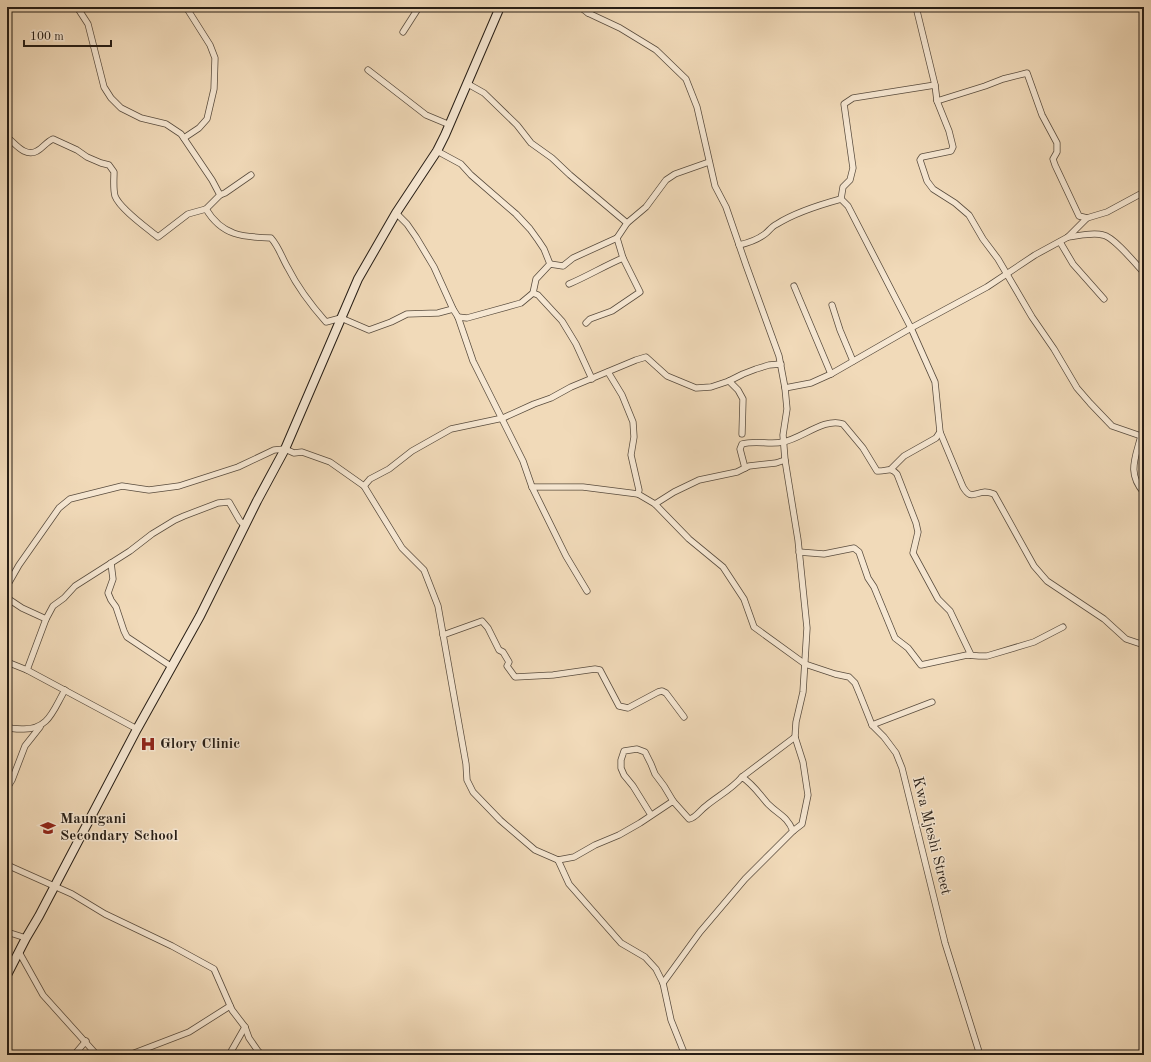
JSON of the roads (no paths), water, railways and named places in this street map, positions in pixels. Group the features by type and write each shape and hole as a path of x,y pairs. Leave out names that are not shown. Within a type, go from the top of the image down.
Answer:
{"main road":[{"path":"7,975 26,938 40,916 137,729 200,616 285,449 358,279 396,213 437,151 468,84 500,7"}],"street":[{"path":"77,7 88,24 104,87 111,98 121,108 141,118 166,124 180,134 212,180 220,195"},
{"path":"184,138 199,128 207,119 214,88 215,58 210,45 186,7"},
{"path":"403,32 419,7"},
{"path":"580,7 588,13 620,28 656,50 686,79 696,107 715,186 726,207 781,364 787,408 783,442 797,533 807,628 803,692 796,722 795,737 803,762 808,795 802,824 793,831 745,880 700,932 663,983"},
{"path":"588,13 595,7"},
{"path":"916,7 937,101 949,131 953,147 950,151 922,157 920,160 927,182 933,189 955,202 969,215 983,239 998,259 1032,317 1054,349 1077,388 1112,426 1129,433 1143,435 1134,463 1134,476 1144,493"},
{"path":"368,70 426,115 450,125"},
{"path":"937,101 951,95 1027,73 1042,115 1057,143 1057,152 1053,159 1055,165 1079,216 1087,218"},
{"path":"468,84 484,92 517,125 531,143 552,158 627,223"},
{"path":"934,85 853,98 844,104 853,168 850,180 843,187 842,199 848,206 911,328 935,382 940,432 963,487 967,493 972,496 986,492 994,494 1034,566 1047,581 1104,619 1126,639 1144,645"},
{"path":"7,137 24,152 37,151 53,139 88,157 109,165 114,172 116,197 124,209 158,237 188,214 206,209 220,195 251,175"},
{"path":"437,151 461,164 471,175 516,214 538,240 544,249 550,264"},
{"path":"550,264 562,266 573,258 617,238 627,223 646,207 666,180 675,174 709,162"},
{"path":"1068,238 1087,218 1106,212 1144,192"},
{"path":"739,246 752,242 776,224 791,217 812,208 842,199"},
{"path":"206,209 212,218 234,234 272,238 277,245 287,268 300,289 326,322 337,327"},
{"path":"396,213 407,224 434,267 458,317 473,361 503,418 523,461 532,487 566,556 587,591"},
{"path":"785,388 811,384 831,374 911,328 987,288 1006,273 1068,238 1090,234 1103,235 1110,238 1144,273"},
{"path":"586,323 590,319 612,311 640,292 623,258 617,238"},
{"path":"1060,242 1073,264 1104,299"},
{"path":"569,284 595,273 608,264 623,258"},
{"path":"458,317 467,318 521,303 533,293 536,279 550,264"},
{"path":"794,286 831,374"},
{"path":"533,293 538,295 562,321 576,344 592,379"},
{"path":"832,305 840,330 853,361"},
{"path":"326,322 341,318 369,330 407,314 438,313 453,309"},
{"path":"364,486 370,479 389,469 412,451 451,430 503,418 646,357 667,376 696,388 711,387 756,369 769,365 781,364"},
{"path":"532,487 583,487 638,494 639,490 631,456 634,437 633,422 622,395 608,372"},
{"path":"729,381 738,390 743,399 742,434"},
{"path":"745,468 740,449 742,444 751,442 783,442 827,424 838,422 843,424 863,448 877,471 891,469 904,456 936,438 940,432"},
{"path":"7,586 19,565 59,508 70,499 122,486 149,490 179,486 238,467 274,450 285,449 294,453 302,452 330,462 364,486 402,548 424,570 438,606 444,635 466,764 467,780 473,792 500,820 535,850 558,860 574,857 594,845 619,835 673,801"},
{"path":"655,504 674,492 698,480 785,460"},
{"path":"891,469 897,474 916,523 918,532 913,553 938,599 950,611 971,655"},
{"name":"Kwa Mjeshi Street","path":"638,494 655,504 689,539 723,568 744,599 754,627 805,664 850,677 855,683 872,725 884,737 896,753 902,768 945,942 980,1055"},
{"path":"27,670 46,619 53,606 64,598 75,586 130,551 145,538 175,520 218,503 229,502 240,521 245,526"},
{"path":"799,552 824,554 854,548 859,552 868,578 874,587 896,638 908,648 921,665 971,655 987,656 1034,642 1063,627"},
{"path":"111,563 113,578 108,592 116,607 124,631 127,636 172,667"},
{"path":"7,598 22,608 46,619"},
{"path":"444,635 482,621 488,628 499,650 503,652 509,662 507,666 516,677 553,675 595,669 600,670 619,706 628,708 662,691 666,693 684,717"},
{"path":"7,662 27,670 137,729"},
{"path":"7,788 12,780 25,746 47,720 65,690"},
{"path":"872,725 932,702"},
{"path":"7,727 29,729 40,727"},
{"path":"651,815 633,786 624,775 621,768 621,760 624,751 637,749 645,752 652,764 655,774 673,801 689,819 693,819 706,806 736,784 742,777 795,737"},
{"path":"742,777 752,784 768,804 789,822 793,831"},
{"path":"558,860 569,884 621,944 645,957 656,970 663,983 671,1020 685,1055"},
{"path":"7,865 72,894 105,914 172,946 214,969 230,1006 245,1027 249,1038 262,1055"},
{"path":"7,932 26,938"},
{"path":"19,952 43,995 97,1055"},
{"path":"129,1055 189,1032 230,1006"},
{"path":"228,1055 245,1027"},
{"path":"74,1055 86,1041"}],"place":[{"name":"Glory Clinic","path":"148,744"},
{"name":"Maungani Secondary School","path":"48,828"}]}
